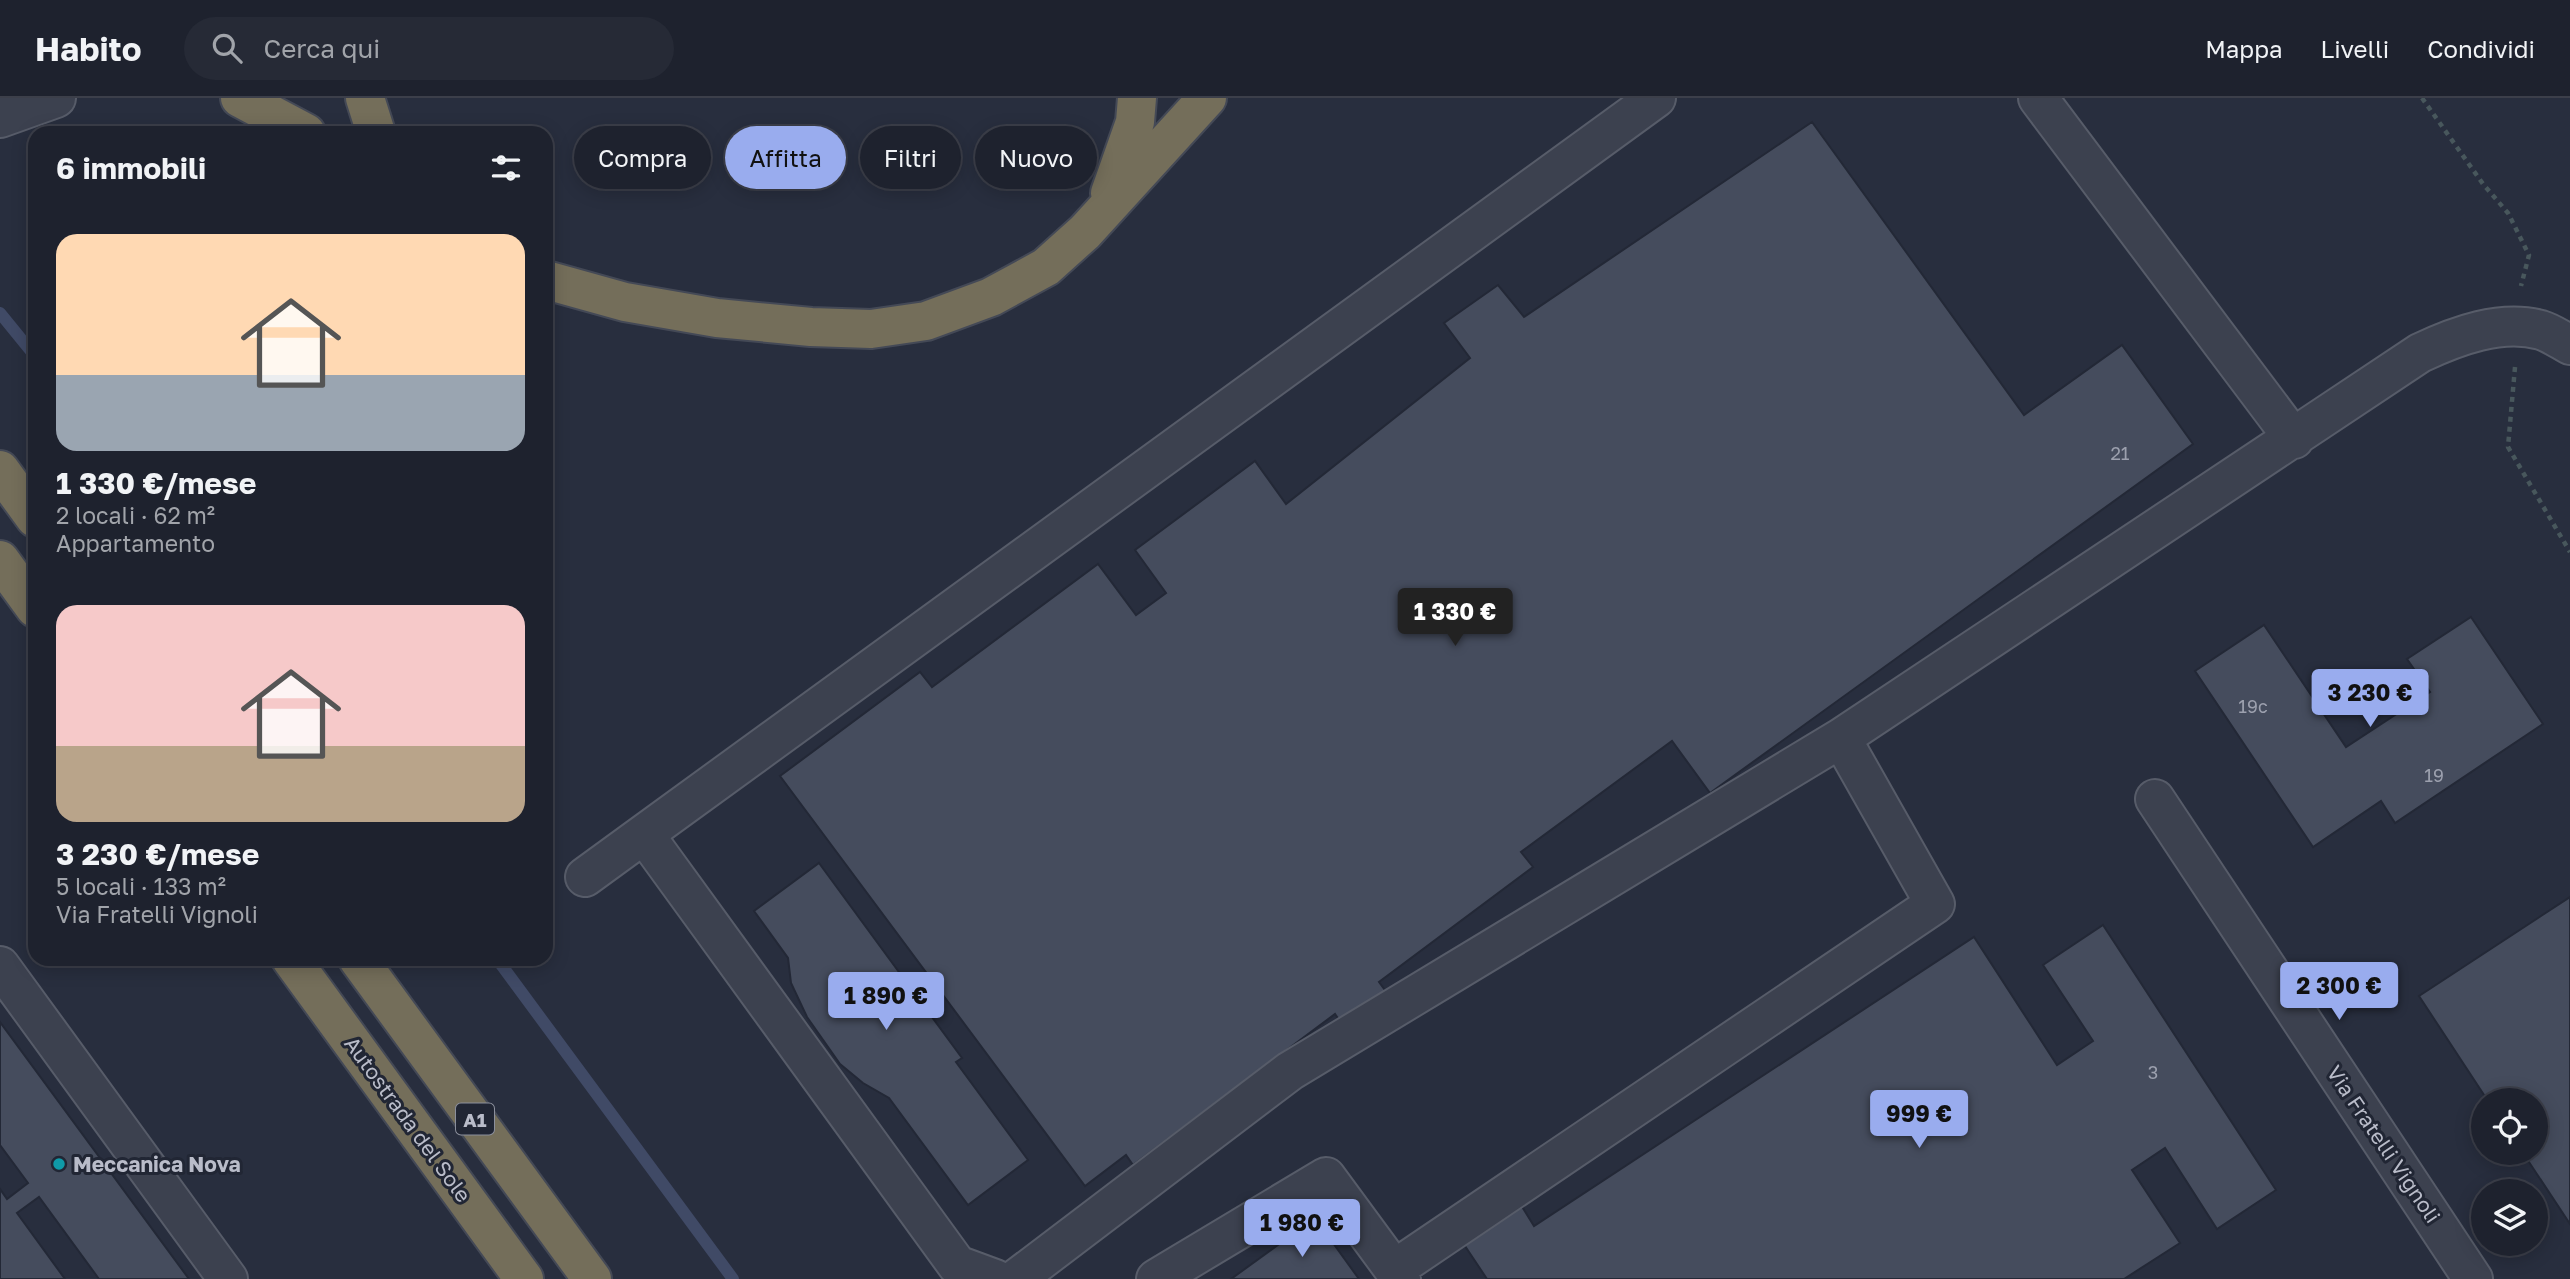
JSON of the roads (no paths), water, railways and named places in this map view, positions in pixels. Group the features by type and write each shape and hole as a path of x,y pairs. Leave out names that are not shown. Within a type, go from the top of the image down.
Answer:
{"highway":[{"path":"240,98 293,126"},
{"path":"365,98 374,126"},
{"path":"1105,208 1135,122 1138,98"},
{"path":"553,282 625,302 717,318 811,327 871,329 926,321 991,297 1046,267 1085,232 1207,98"},
{"path":"0,470 28,508"},
{"path":"0,560 28,598"},
{"name":"Autostrada del Sole","path":"296,966 524,1279"},
{"name":"A1","path":"363,966 592,1279"}],"street":[{"path":"0,104 4,98"},
{"path":"0,118 56,98"},
{"path":"585,877 1656,98"},
{"path":"2038,98 2294,439"},
{"path":"1016,1279 1290,1071 1841,737 2420,353 2449,340 2503,327 2542,330 2570,345"},
{"path":"1156,1279 1326,1177 1398,1274 1935,904 1841,737"},
{"name":"Via Fratelli Vignoli","path":"2155,799 2473,1279"},
{"path":"644,834 957,1265 995,1279"},
{"path":"0,967 228,1279"}],"waterway":[{"path":"0,313 28,347"},
{"path":"502,966 733,1279"}],"place":[{"name":"Meccanica Nova","path":"59,1164"}]}
